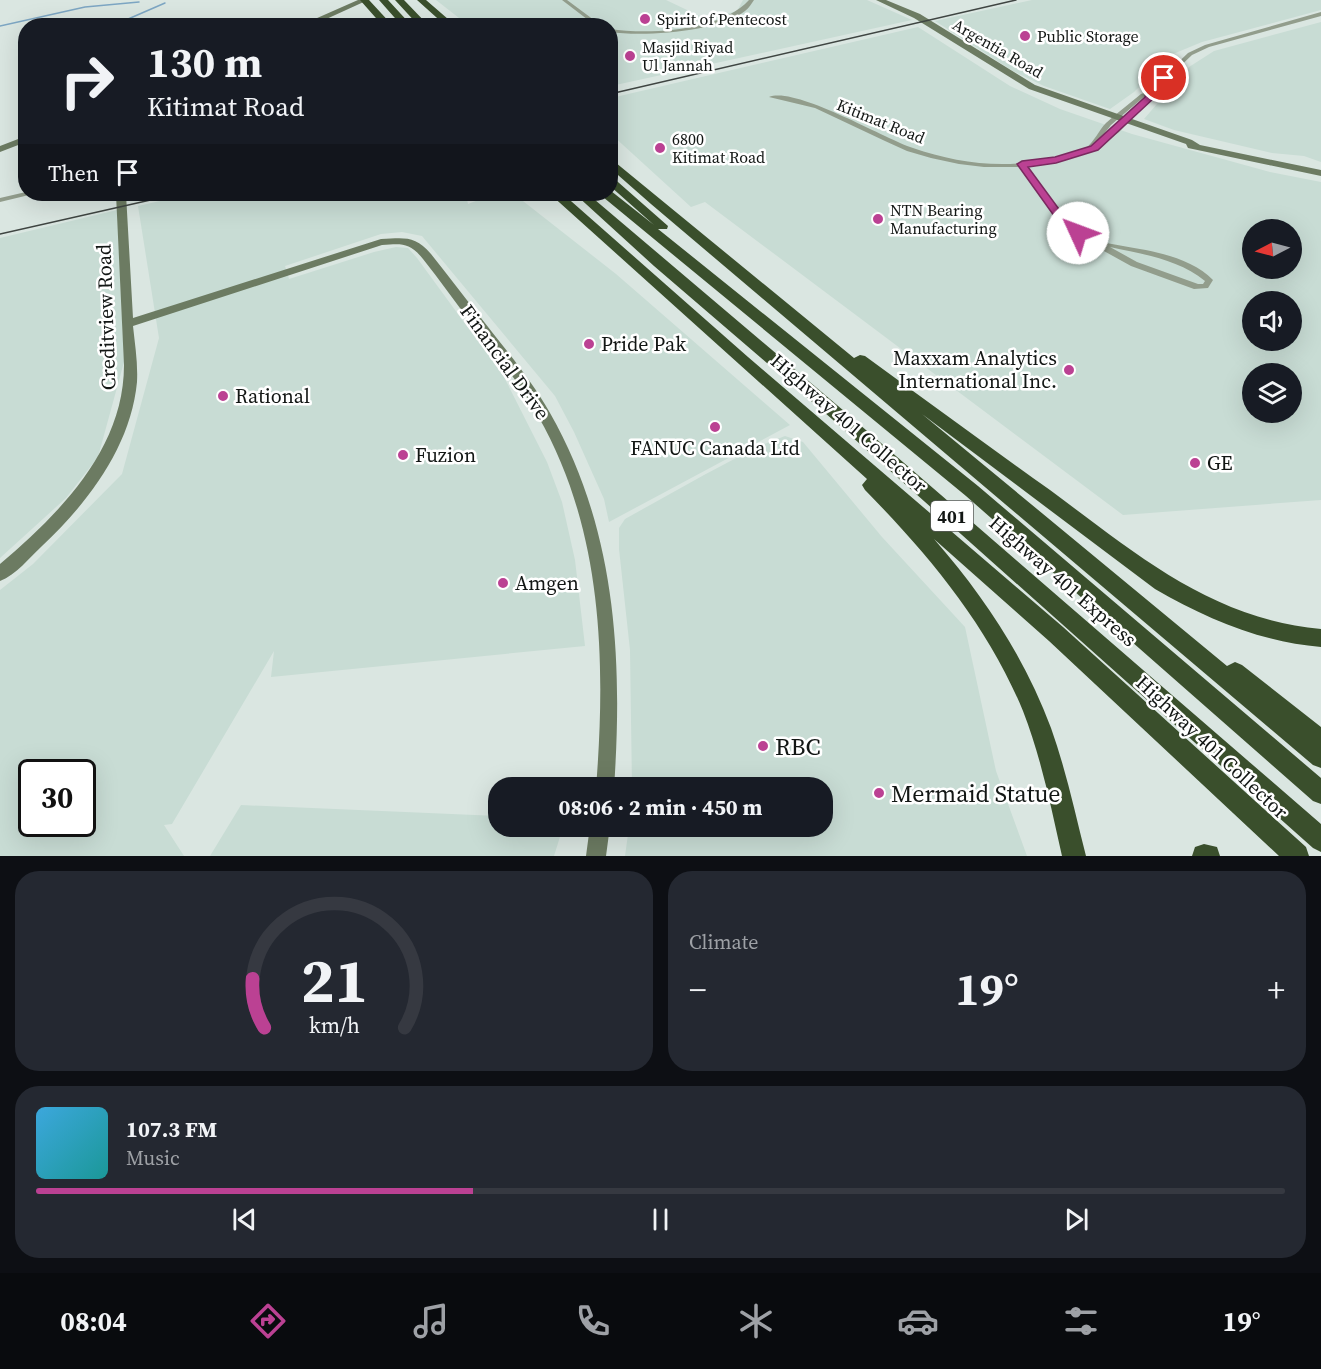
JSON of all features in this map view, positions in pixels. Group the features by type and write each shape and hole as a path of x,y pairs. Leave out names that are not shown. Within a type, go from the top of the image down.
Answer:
{"highway":[{"path":"364,0 381,18"},
{"path":"383,0 400,18"},
{"path":"399,0 417,18"},
{"path":"421,0 438,18"},
{"path":"421,0 442,18"},
{"name":"401","path":"618,168 1060,541 1321,757"},
{"path":"618,186 818,364"},
{"name":"Highway 401 Collector","path":"564,201 1047,627 1297,856"},
{"name":"Highway 401 Express","path":"590,201 1321,840"},
{"name":"Highway 401 Express","path":"616,201 972,491 1321,793"},
{"path":"655,201 813,325 1162,583 1190,599 1246,622 1283,633 1321,638"},
{"path":"743,361 885,499 947,568 998,639 1033,709 1046,746 1074,856"},
{"path":"1060,541 1259,691 1321,741"}],"street":[{"path":"321,18 364,0"},
{"path":"564,0 589,18"},
{"path":"618,32 648,34 722,20 746,10 752,0"},
{"name":"Argentia Road","path":"880,0 917,16 1032,87 1189,146 1321,173"},
{"name":"Kitimat Road","path":"772,97 783,97 813,106 918,152 974,163 1022,164 1056,160 1098,146 1120,120 1150,97 1149,93 1177,66 1198,50 1321,15"},
{"path":"0,149 18,142"},
{"path":"1022,164 1060,218 1078,233 1134,264 1197,287 1205,286 1209,280 1190,268 1157,256 1098,243"},
{"path":"0,200 18,196"},
{"name":"Creditview Road","path":"0,574 41,537 69,507 101,463 117,434 130,389 131,369 121,201"},
{"name":"Financial Drive","path":"128,324 372,245 395,240 410,242 418,246 529,389 562,449 579,491 593,541 603,591 610,712 606,777"},
{"path":"596,856 599,837"}],"shaded area":[{"path":"436,0 666,0 706,19 737,11 743,0 867,0 912,20 618,84 618,18 459,18"},
{"path":"1032,0 1321,0 1321,10 1202,42 1173,54 1134,92 1110,109 1044,86 1013,71 935,21"},
{"path":"1321,22 1321,162 1304,156 1272,153 1174,130 1144,119 1189,67 1214,51"},
{"path":"918,27 1010,86 1060,109 1132,134 1270,172 1321,182 1321,500 1123,515 705,202 691,207 618,140 618,96"},
{"path":"160,201 467,201 468,204 476,201 523,201 616,274 790,425 609,522 604,499 555,396 422,236 402,232 381,234 285,266 289,279 396,247 408,248 417,258 504,377 547,462 562,502 575,560 585,646 271,677 274,651 172,824 164,825 184,856 0,856 0,590 33,564 122,474 159,338 138,206"},
{"path":"117,210 124,362 98,457 66,498 0,558 0,238"},
{"path":"785,436 803,442 882,537 965,627 996,771 1027,856 625,856 628,837 833,837 833,777 632,777 630,650 619,549 619,528 625,519 757,447"},
{"path":"241,805 488,816 488,837 560,837 554,856 210,856"}],"waterway":[{"path":"36,18 85,7 139,2"},
{"path":"130,18 165,3"},
{"path":"0,26 18,22"}],"railway":[{"path":"618,92 1016,0"},
{"path":"0,234 146,201"}],"place":[{"name":"Spirit of Pentecost","path":"645,19"},
{"name":"Public Storage","path":"1025,36"},
{"name":"Masjid Riyad Ul Jannah","path":"630,56"},
{"name":"6800 Kitimat Road","path":"660,148"},
{"name":"NTN Bearing Manufacturing","path":"878,219"},
{"name":"Pride Pak","path":"589,344"},
{"name":"Maxxam Analytics International Inc.","path":"1069,370"},
{"name":"Rational","path":"223,396"},
{"name":"FANUC Canada Ltd","path":"715,427"},
{"name":"Fuzion","path":"403,455"},
{"name":"GE","path":"1195,463"},
{"name":"Amgen","path":"503,583"},
{"name":"RBC","path":"763,746"},
{"name":"Mermaid Statue","path":"879,793"}],"route":[{"path":"1078,233 1060,218 1022,164 1056,160 1095,148 1150,97 1149,93 1164,78"}]}
